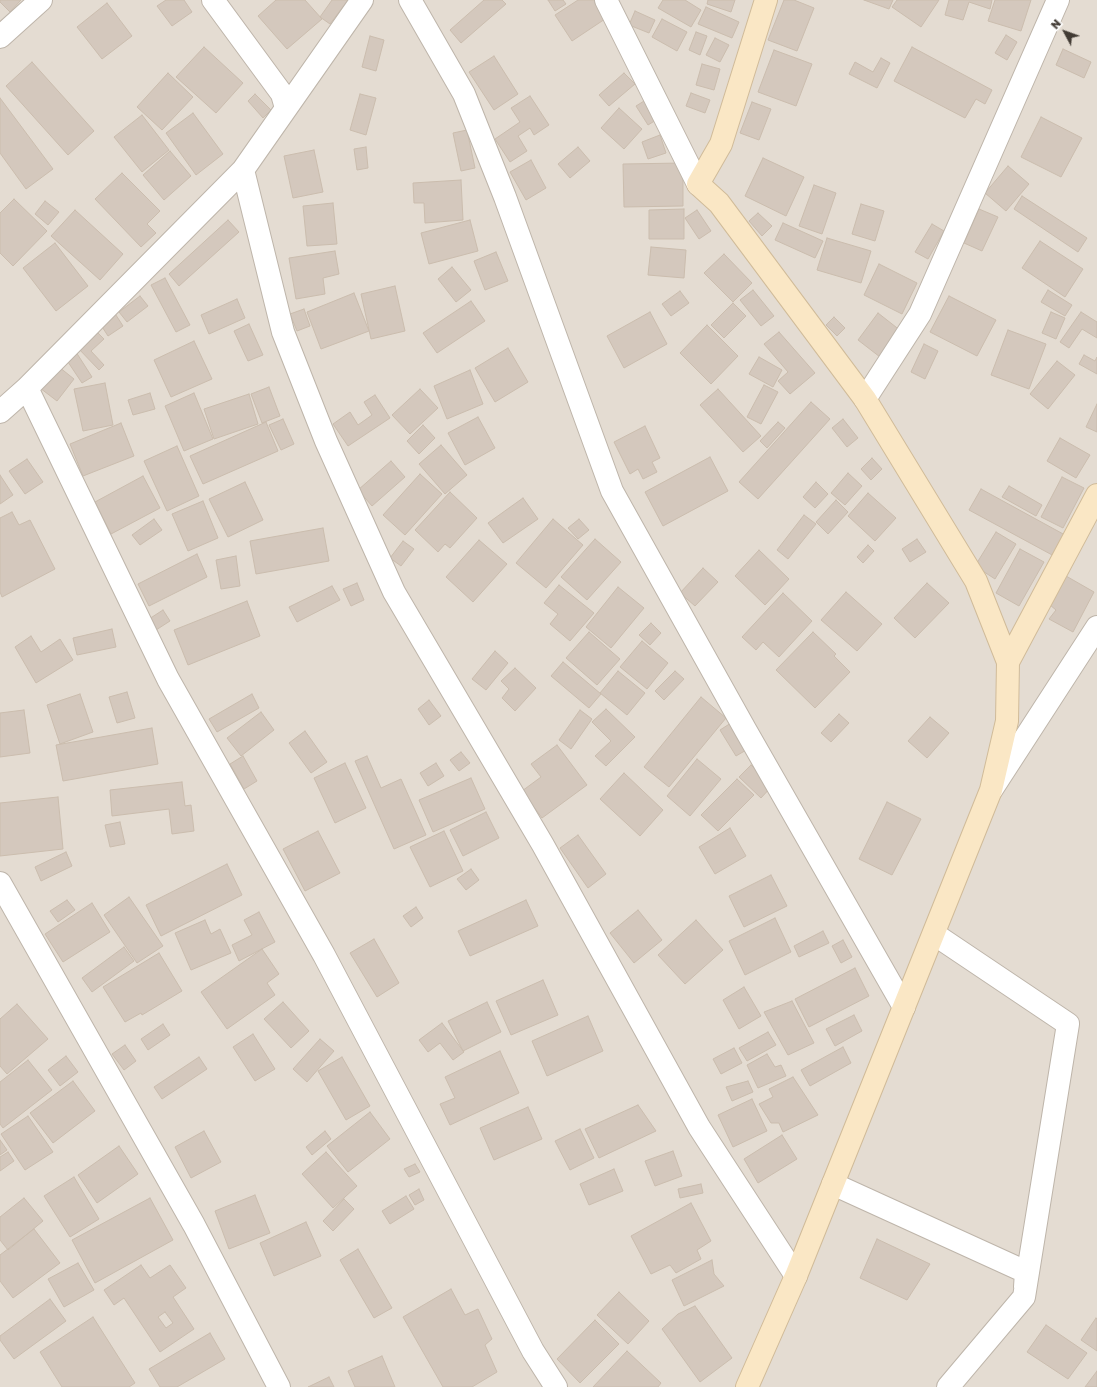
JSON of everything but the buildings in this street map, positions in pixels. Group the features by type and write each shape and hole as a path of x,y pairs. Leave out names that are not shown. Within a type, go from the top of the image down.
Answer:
{"street":[{"path":"0,38 41,0"},
{"path":"213,0 282,94 286,108"},
{"path":"0,412 27,388 243,170 362,0"},
{"path":"410,0 464,94 505,197 612,491 745,729 904,1007"},
{"path":"606,0 698,184 719,204 865,399 976,581 1008,662 1007,721 991,790 796,1276 747,1387"},
{"path":"698,184 721,144 766,0"},
{"path":"865,399 920,314 1058,0"},
{"path":"243,170 283,332 326,440 394,592 543,845 699,1127 796,1276"},
{"path":"27,388 168,679 324,955 533,1350 556,1387"},
{"path":"1008,662 1097,495"},
{"path":"991,790 1097,627"},
{"path":"0,883 194,1225 279,1387"},
{"path":"934,934 1068,1024 1024,1296 948,1387"},
{"path":"833,1184 1026,1272 1024,1296"}],"shaded area":[{"path":"0,0 1097,0 1097,1387 0,1387"}]}
